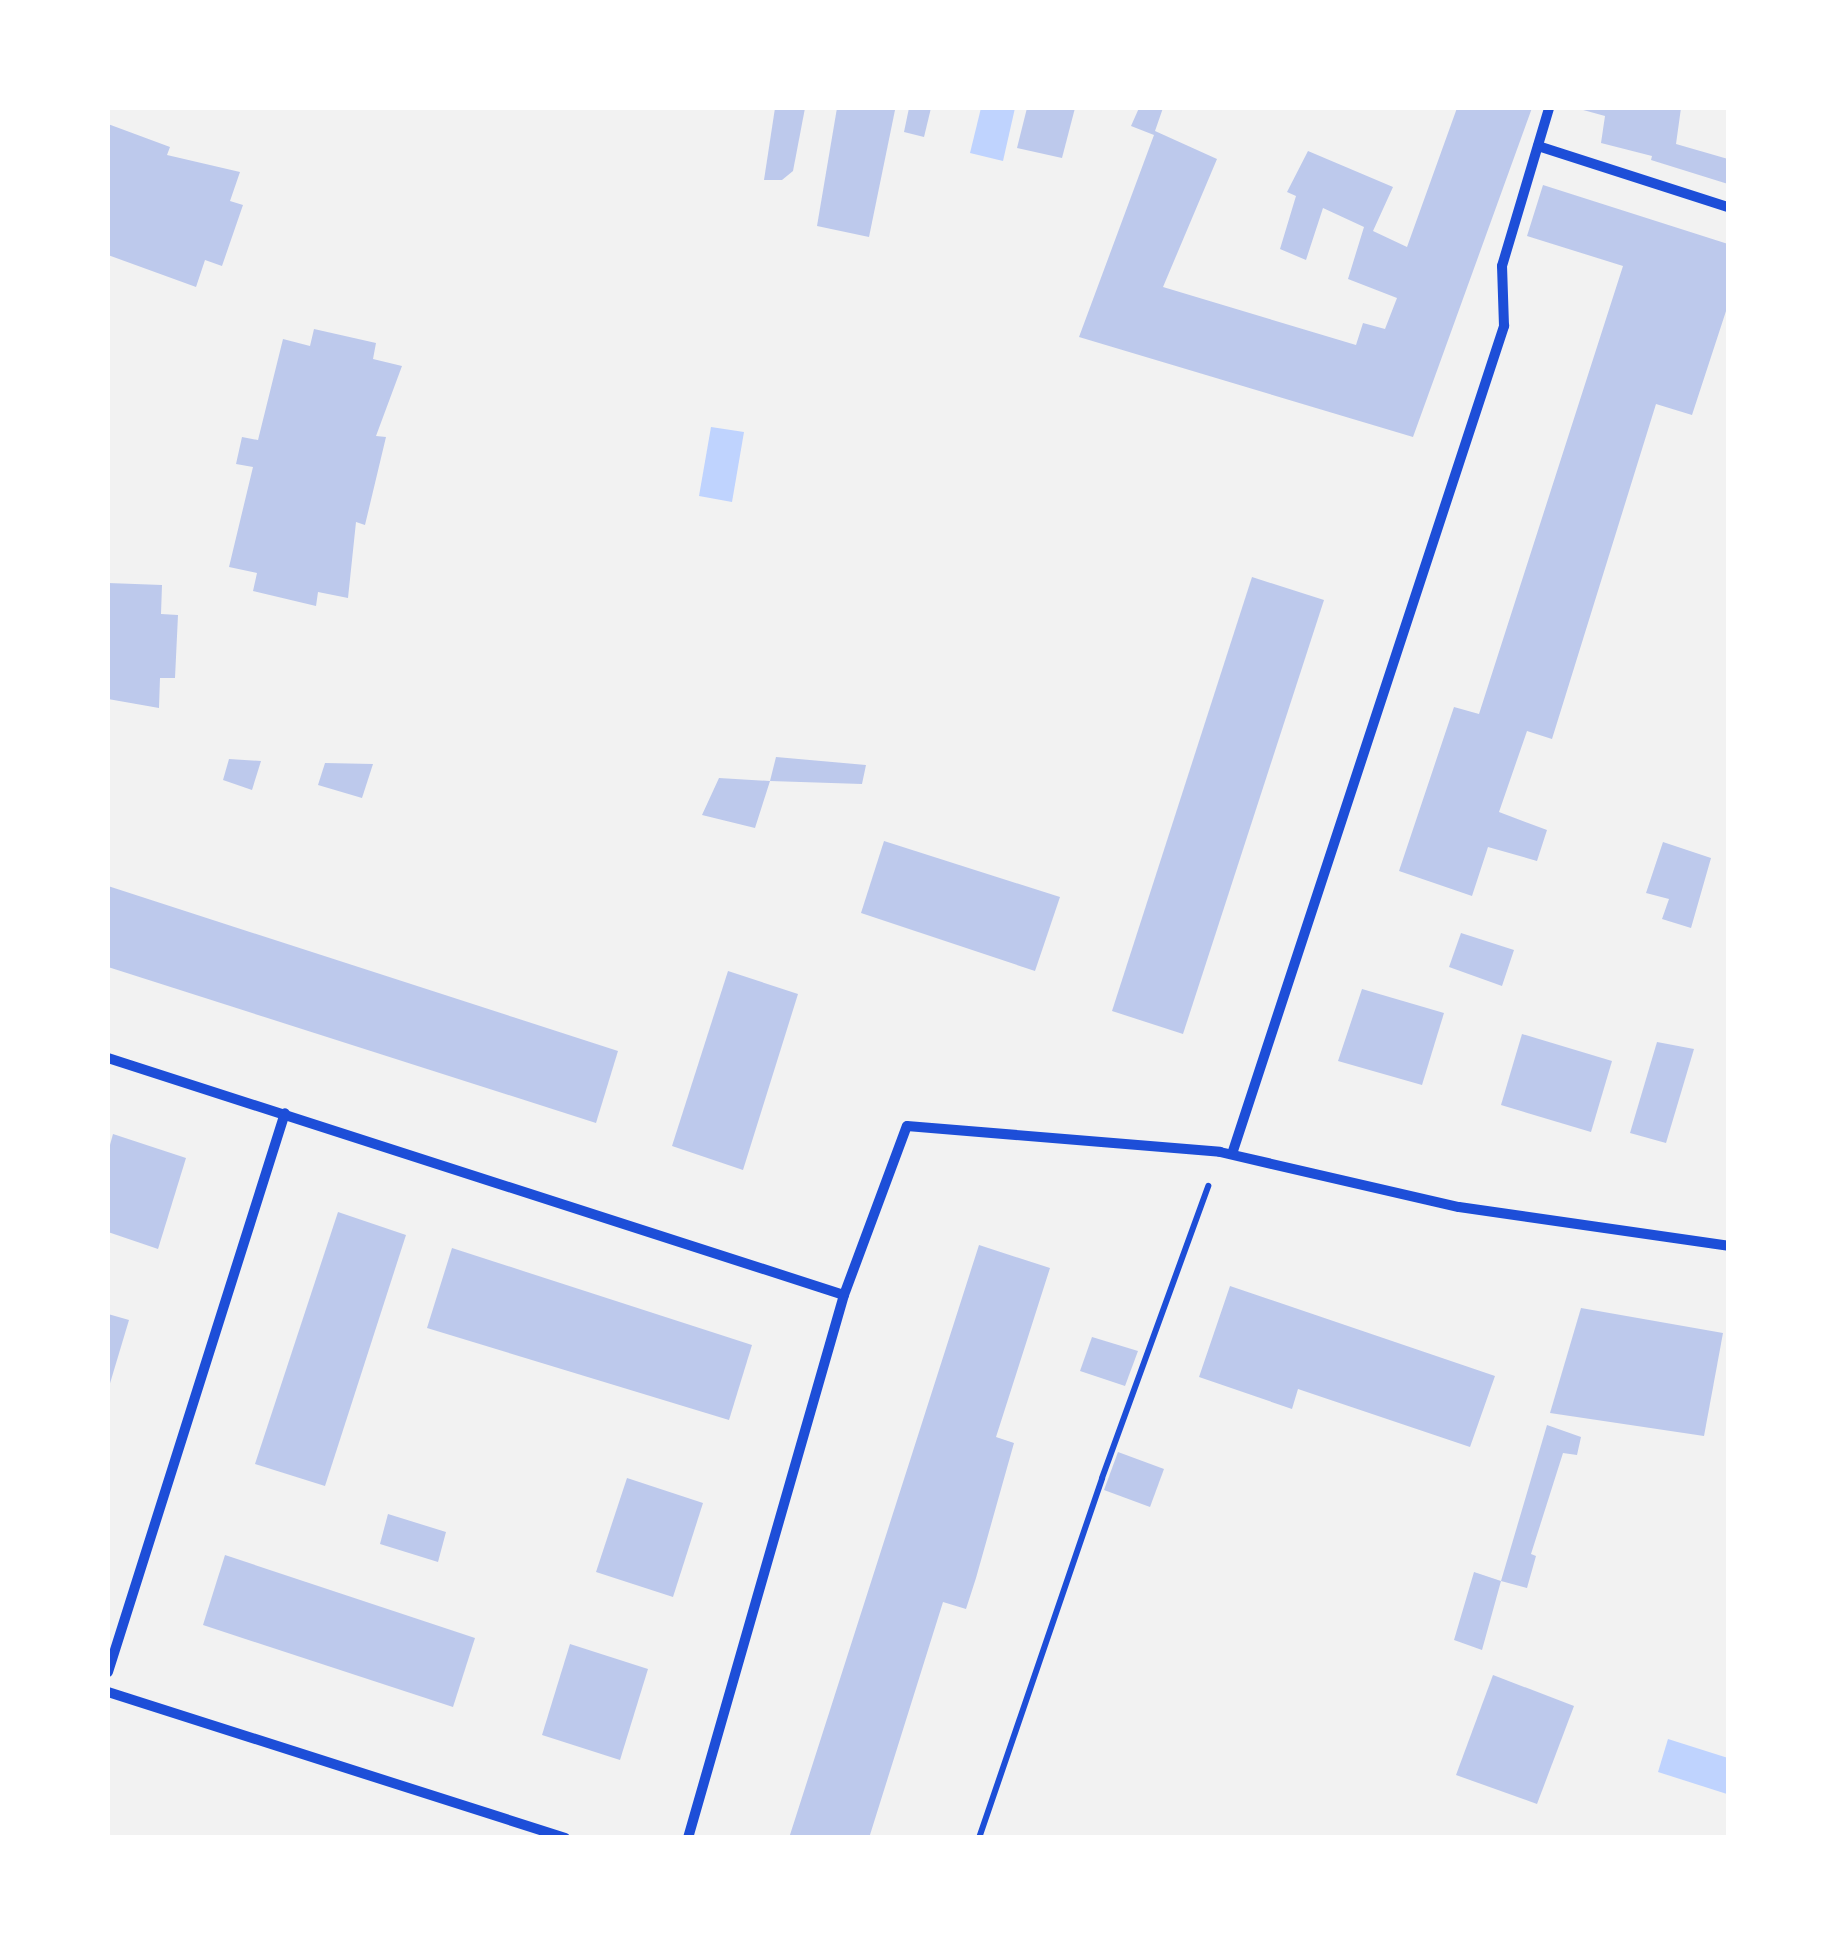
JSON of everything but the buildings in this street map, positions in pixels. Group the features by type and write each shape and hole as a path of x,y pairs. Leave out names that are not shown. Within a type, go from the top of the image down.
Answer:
{"street":[{"path":"1226,1153 1504,326 1502,266 1550,108"},
{"path":"1538,146 1728,208"},
{"path":"108,1058 844,1295"},
{"path":"108,1672 285,1113"},
{"path":"688,1838 844,1295 907,1126 1226,1153 1459,1206 1728,1246"},
{"path":"108,1692 564,1838"}],"path":[{"path":"980,1838 1096,1494 1226,1153"}],"water":[{"path":"981,108 1015,108 1003,161 970,153"},
{"path":"711,427 744,432 732,502 699,496"},
{"path":"1668,1739 1728,1758 1727,1794 1658,1772"}]}
